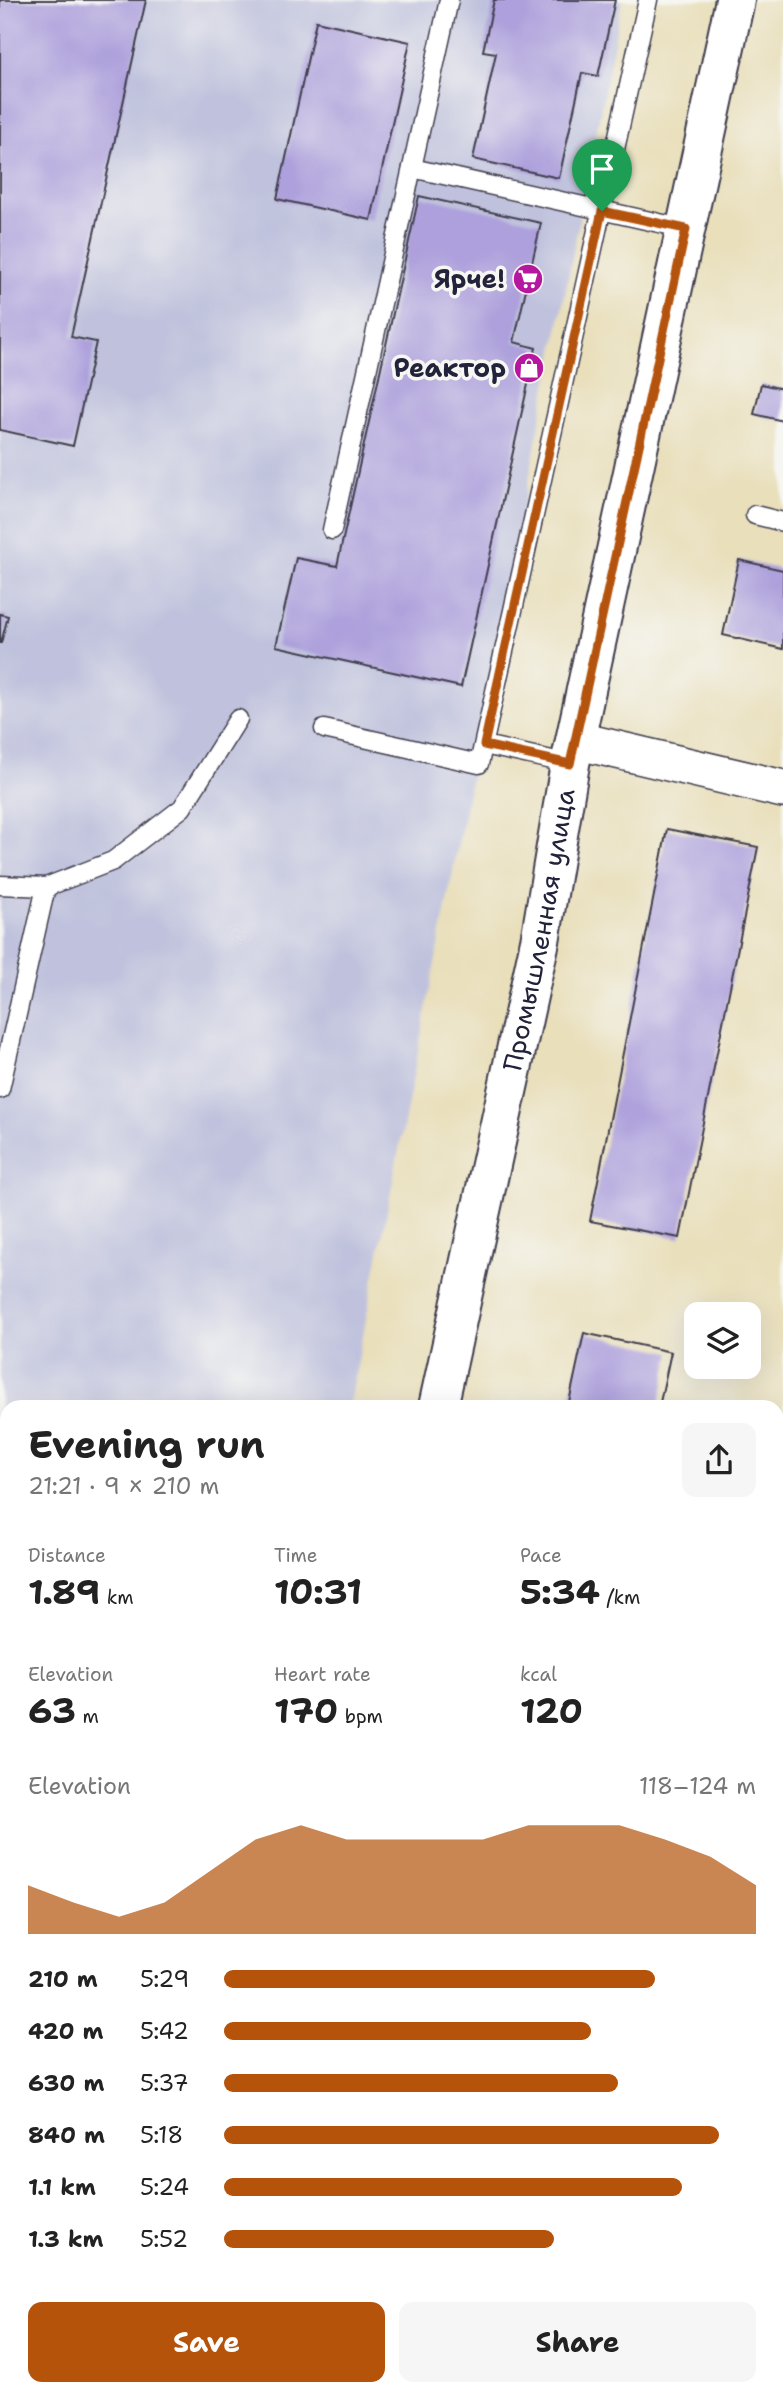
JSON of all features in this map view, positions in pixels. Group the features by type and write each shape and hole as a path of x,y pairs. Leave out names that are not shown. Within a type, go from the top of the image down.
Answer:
{"main road":[{"name":"Промышленная улица","path":"441,1400 540,941 573,752 735,0"}],"street":[{"path":"573,752 783,789"}],"lane":[{"path":"332,530 449,0"},
{"path":"324,729 479,764 648,0"},
{"path":"412,168 686,229"},
{"path":"755,516 783,522"},
{"path":"0,885 46,887 113,860 182,808 239,719"},
{"path":"484,745 573,752"},
{"path":"0,1089 46,887"}],"shaded area":[{"path":"0,0 622,0 350,1400 0,1400"}],"building":[{"path":"0,0 146,0 71,337 96,342 73,446 0,430"},
{"path":"494,0 615,0 598,76 582,73 559,178 473,159 496,53 483,51"},
{"path":"316,21 410,42 371,220 277,199"},
{"path":"419,196 541,223 514,342 536,348 461,687 276,646 296,558 337,566"},
{"path":"761,384 783,389 783,421 754,414"},
{"path":"739,560 783,570 783,649 723,635"},
{"path":"0,614 8,616 1,643 0,643"},
{"path":"667,829 758,847 680,1238 590,1221"},
{"path":"584,1333 671,1352 661,1400 570,1400"}],"place":[{"name":"Ярче!","path":"528,279"},
{"name":"Реактор","path":"529,368"}],"route":[{"path":"602,211 686,229 570,764 484,745 602,211"}]}
